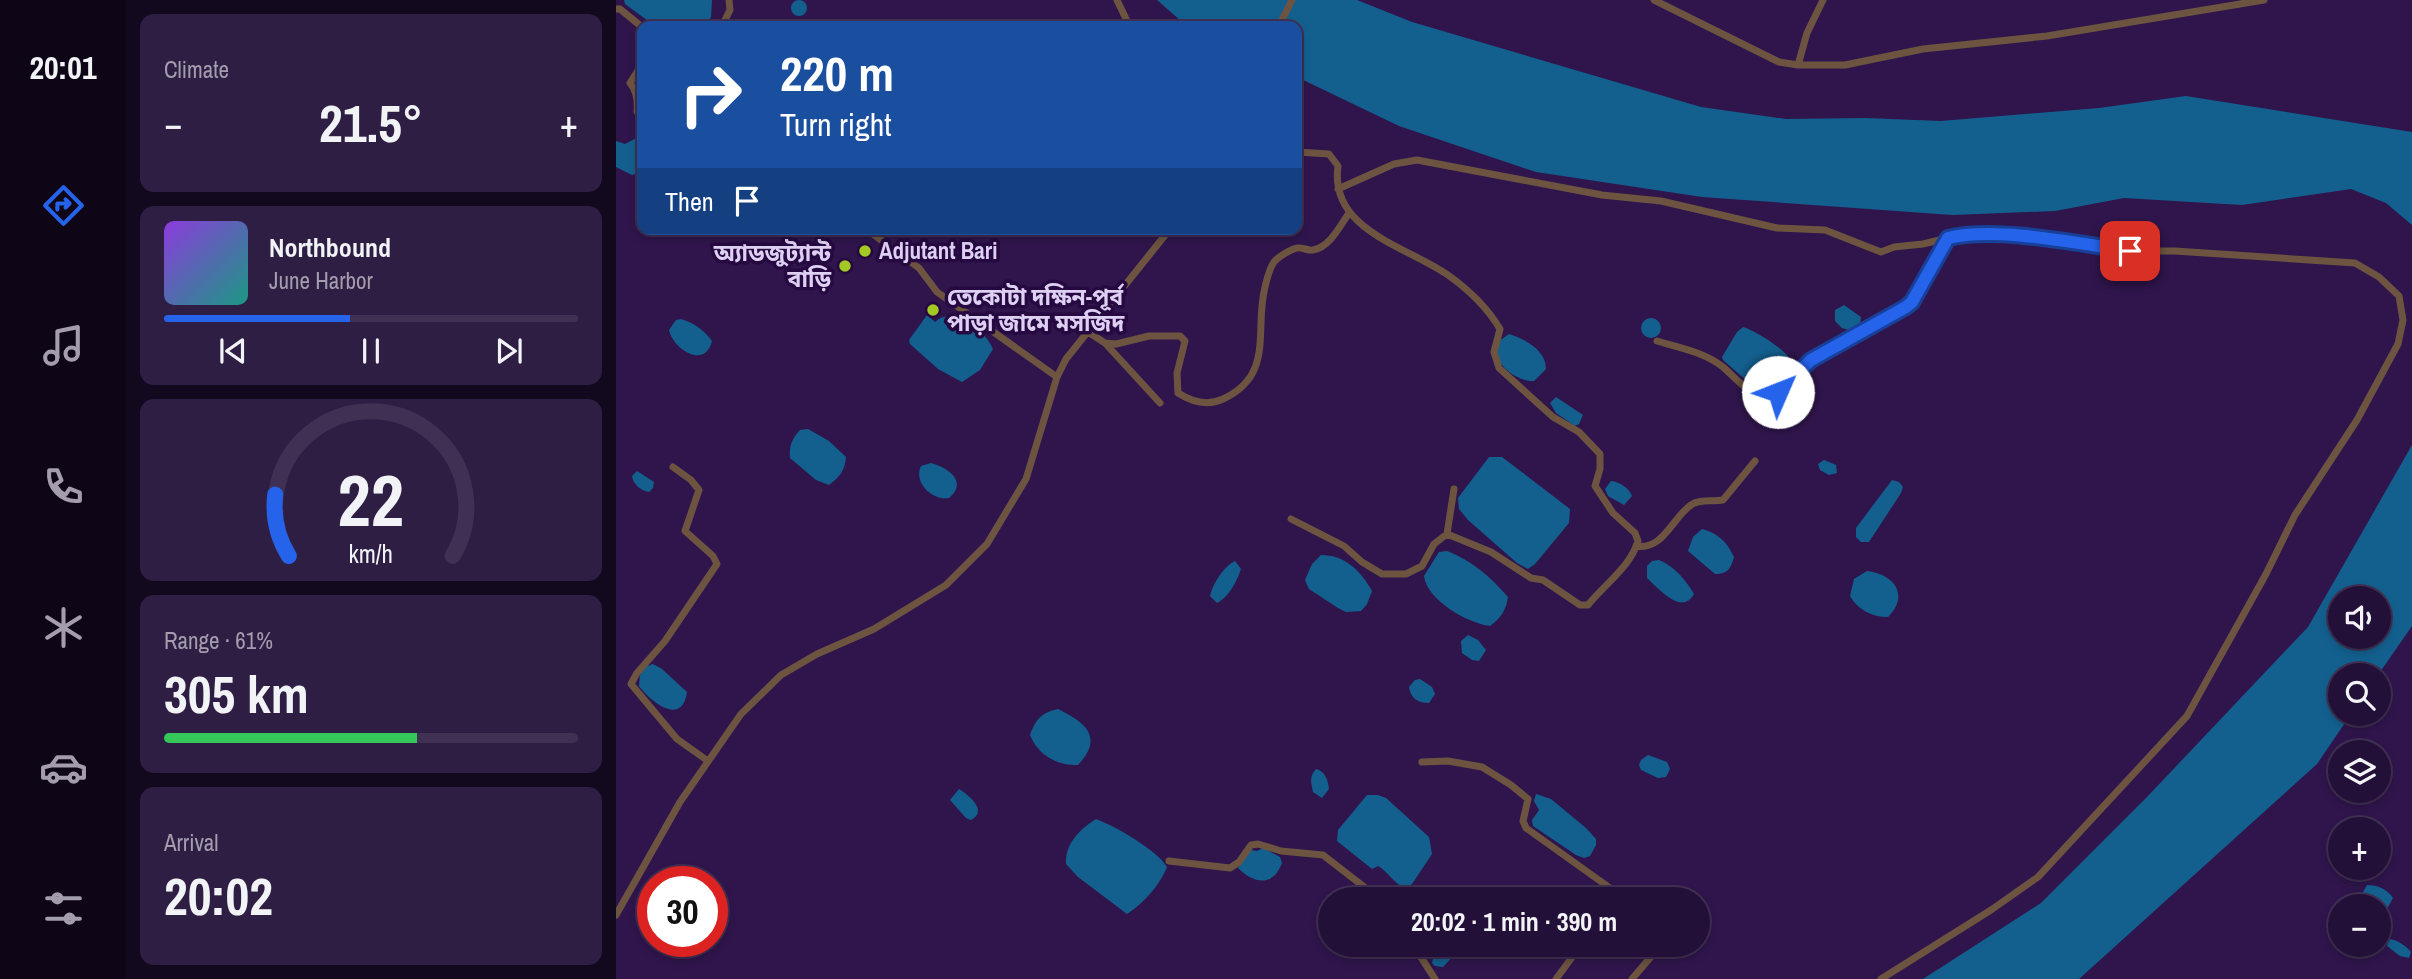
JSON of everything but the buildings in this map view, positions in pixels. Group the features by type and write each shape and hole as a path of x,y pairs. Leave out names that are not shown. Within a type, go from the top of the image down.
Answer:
{"street":[{"path":"724,21 730,10 729,0"},
{"path":"1117,0 1129,21"},
{"path":"1282,21 1292,0"},
{"path":"1654,0 1779,62 1798,65 1845,65 1923,49 2048,36 2264,0"},
{"path":"1798,65 1807,33 1823,0"},
{"path":"616,9 620,9 637,23"},
{"path":"637,71 629,83 637,97"},
{"path":"1302,152 1328,154 1338,166 1338,189 1353,219 1446,274 1469,291 1492,316 1500,329 1494,352 1499,368 1553,417 1579,432 1600,454 1600,469 1595,486 1613,513 1636,533 1638,541 1636,547 1588,605 1580,605 1543,580 1531,579 1492,552 1447,534"},
{"path":"1338,189 1394,164 1417,160 1602,195 1661,201 1777,228 1825,230 1881,252 1894,247 1923,244 1960,235 2021,236 2130,251 2175,251 2355,263 2379,277 2399,296 2403,320 2398,344 2357,420 2295,515 2266,574 2187,716 2038,877 1881,979"},
{"path":"1105,343 1116,344 1149,336 1180,336 1185,341 1177,373 1178,393 1197,402 1215,403 1233,395 1247,383 1260,360 1262,298 1275,260 1296,248 1314,250 1331,239 1349,213"},
{"path":"874,235 919,268 937,292 1057,377"},
{"path":"616,915 680,802 741,714 781,675 817,654 874,629 946,586 988,544 1026,479 1057,377 1066,359 1165,235"},
{"path":"1657,341 1702,355 1722,367 1752,393 1765,398 1773,396 1811,360 1912,302 1948,238"},
{"path":"1088,332 1105,343 1160,403"},
{"path":"1636,547 1645,548 1659,540 1691,505 1701,501 1723,500 1755,461"},
{"path":"673,467 699,489 685,531 713,556 717,564 665,641 637,673 632,684 677,739 708,761"},
{"path":"1291,519 1344,546 1362,562 1382,574 1405,574 1422,566 1434,544 1447,534 1454,489"},
{"path":"1422,762 1448,761 1482,767 1511,785 1528,799 1523,821 1526,828 1612,887"},
{"path":"1169,861 1230,868 1251,845 1297,854 1312,853 1323,855 1364,887"},
{"path":"1421,957 1435,979"},
{"path":"1556,979 1572,957"},
{"path":"1632,979 1651,957"}],"water":[{"path":"624,0 712,0 708,21 648,21 625,4"},
{"path":"799,0 805,2 805,14 799,16 793,14 791,8 793,2"},
{"path":"1157,0 1357,0 1412,22 1701,107 1786,119 1941,121 2099,108 2186,96 2412,132 2412,225 2386,203 2351,189 2242,205 2124,198 2055,211 1952,215 1702,197 1536,172 1399,126 1302,79 1302,21 1181,21"},
{"path":"637,138 637,174 632,175 616,167 616,141 625,144"},
{"path":"1844,305 1861,317 1855,332 1842,328 1835,321 1835,310"},
{"path":"927,315 935,322 951,316 960,318 983,334 993,349 980,370 962,382 938,369 910,344 909,340"},
{"path":"1651,318 1658,321 1661,328 1658,335 1651,338 1644,335 1641,328 1644,321"},
{"path":"681,319 698,327 712,341 703,354 689,354 676,344 669,330 676,320"},
{"path":"1743,327 1771,342 1790,359 1790,371 1772,391 1755,388 1723,360 1722,357 1737,332"},
{"path":"1509,334 1528,342 1542,356 1546,369 1534,381 1511,373 1498,359 1499,341"},
{"path":"1556,397 1583,415 1579,424 1575,426 1556,413 1550,403"},
{"path":"808,429 829,441 846,457 841,473 829,485 816,480 790,458 795,436 800,430"},
{"path":"2412,445 2412,626 2386,663 2328,663 2328,726 2343,726 2333,740 2328,740 2328,748 2317,764 2079,979 1923,979 2041,903 2147,797 2308,627 2328,592 2328,649 2391,649 2391,586 2331,586"},
{"path":"1489,457 1502,457 1570,509 1569,523 1528,569 1517,563 1459,509 1458,498"},
{"path":"1824,460 1836,465 1837,473 1829,475 1820,470 1818,464"},
{"path":"931,463 954,476 957,486 949,498 931,494 922,484 919,472 921,466"},
{"path":"637,471 654,482 649,492 640,489 634,482 632,476"},
{"path":"1892,480 1903,487 1901,493 1869,542 1861,542 1856,537 1856,528"},
{"path":"1611,481 1624,486 1631,493 1632,496 1624,505 1608,496 1605,489"},
{"path":"1702,529 1725,543 1734,557 1726,572 1715,574 1688,551 1693,537"},
{"path":"1447,551 1480,570 1508,597 1502,613 1490,626 1460,615 1432,594 1424,576 1439,552"},
{"path":"1321,555 1345,561 1368,584 1372,591 1361,611 1346,612 1309,589 1305,580 1312,564"},
{"path":"1659,560 1675,570 1687,584 1694,594 1689,600 1677,602 1647,578 1647,566 1652,561"},
{"path":"1235,561 1241,569 1235,584 1217,603 1210,596 1213,586"},
{"path":"1867,571 1885,576 1896,587 1898,601 1888,617 1866,612 1850,596 1854,579"},
{"path":"1468,635 1478,640 1486,650 1479,661 1462,653 1461,641"},
{"path":"653,664 687,692 679,708 673,710 658,704 639,686 640,675 647,666"},
{"path":"1420,679 1432,687 1435,694 1429,703 1411,695 1409,687 1415,680"},
{"path":"1058,709 1077,720 1088,732 1090,746 1078,765 1063,764 1049,758 1033,742 1030,735 1040,718 1047,712"},
{"path":"1648,755 1667,762 1670,769 1666,777 1658,778 1641,770 1641,760"},
{"path":"1316,769 1324,774 1329,786 1322,798 1313,792 1312,788 1311,777"},
{"path":"959,789 978,808 976,816 971,820 950,800"},
{"path":"1536,794 1551,799 1596,839 1590,856 1584,858 1576,855 1533,826 1532,820 1539,810 1534,801"},
{"path":"1367,795 1378,795 1386,798 1429,837 1432,854 1412,884 1404,887 1378,866 1372,869 1337,841 1338,830"},
{"path":"1096,819 1145,846 1167,867 1150,894 1127,914 1078,877 1066,864 1068,850 1074,838"},
{"path":"1263,848 1280,857 1282,863 1274,876 1257,880 1238,868 1251,850"},
{"path":"2367,885 2382,888 2390,894 2362,894"},
{"path":"2391,940 2399,942 2411,952 2409,958 2400,956 2391,949"},
{"path":"1433,957 1452,957 1443,967 1432,963"}],"place":[{"name":"Adjutant Bari","path":"865,251"},
{"name":"অ্যাডজুট্যান্ট বাড়ি","path":"845,266"},
{"name":"তেকোটা দক্ষিন-পূর্ব পাড়া জামে মসজিদ","path":"933,310"}],"route":[{"path":"1778,392 1811,360 1861,334 1912,302 1948,238 1960,235 2021,236 2130,251"}]}
